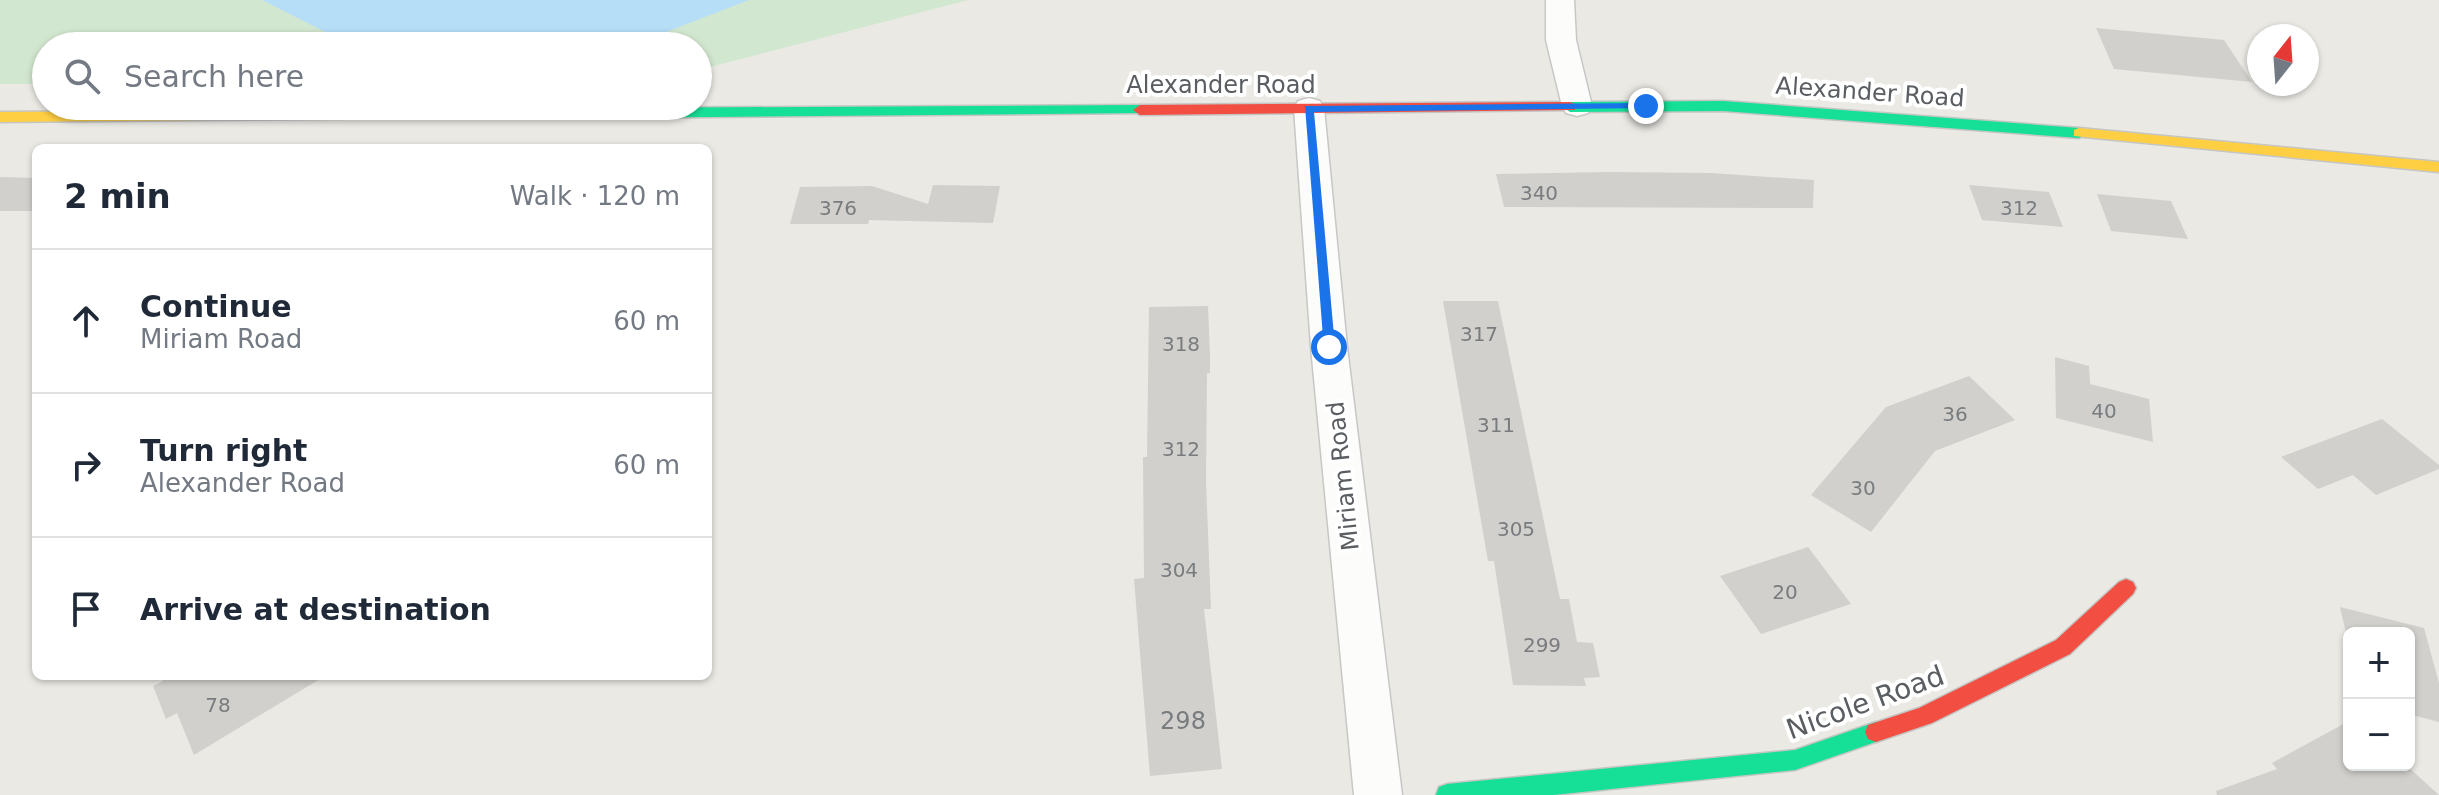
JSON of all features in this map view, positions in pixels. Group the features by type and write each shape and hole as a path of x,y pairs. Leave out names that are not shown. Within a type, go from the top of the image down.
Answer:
{"street":[{"path":"1560,0 1561,40 1577,106"},
{"name":"Alexander Road","path":"712,112 1723,106 1961,122 2439,167"},
{"name":"Miriam Road","path":"1309,108 1329,347 1378,795"},
{"name":"Alexander Road","path":"0,117 32,117"},
{"name":"Nicole Road","path":"1447,795 1795,760 1924,716 2063,647 2126,588"}],"green space":[{"path":"0,0 968,0 712,66 712,32 32,32 32,84 0,84"}],"water":[{"path":"262,0 749,0 666,32 325,32"}],"building":[{"path":"2096,28 2224,40 2247,74 2247,82 2114,69"},
{"path":"1711,173 1814,180 1813,208 1504,207 1496,174"},
{"path":"0,177 32,178 32,211 0,211"},
{"path":"933,185 1000,186 993,223 869,220 868,224 790,224 800,187 872,186 928,204"},
{"path":"1969,185 2049,192 2063,227 1982,220"},
{"path":"2097,194 2171,201 2188,239 2111,231"},
{"path":"1443,301 1498,301 1560,599 1569,599 1577,642 1593,643 1600,677 1584,678 1586,686 1513,685 1494,561 1488,561"},
{"path":"1208,306 1210,373 1207,373 1206,482 1211,609 1204,609 1222,769 1150,776 1134,579 1144,578 1143,457 1147,457 1149,307"},
{"path":"2055,357 2089,366 2090,384 2149,399 2153,442 2056,418"},
{"path":"1969,376 2015,420 1935,451 1871,532 1811,495 1886,407"},
{"path":"2382,419 2439,465 2439,469 2376,495 2353,475 2318,489 2281,457"},
{"path":"1808,547 1851,604 1761,634 1720,576"},
{"path":"2340,607 2424,628 2439,683 2439,722 2415,716 2415,627 2345,627"},
{"path":"318,680 194,755 177,713 166,719 153,686 163,681"},
{"path":"2343,724 2343,771 2413,771 2439,795 2217,795 2216,791 2277,769 2272,763"}],"traffic: fast":[{"path":"1570,107 1723,106 2079,133"},
{"path":"712,112 1140,110"},
{"path":"1447,795 1795,760 1876,732"}],"traffic: slow":[{"path":"0,117 32,117"},
{"path":"2079,133 2439,167"}],"traffic: jam":[{"path":"1140,110 1570,107"},
{"path":"1876,732 1924,716 2063,647 2126,588"}],"route":[{"path":"1329,347 1309,108 1646,106"}]}
